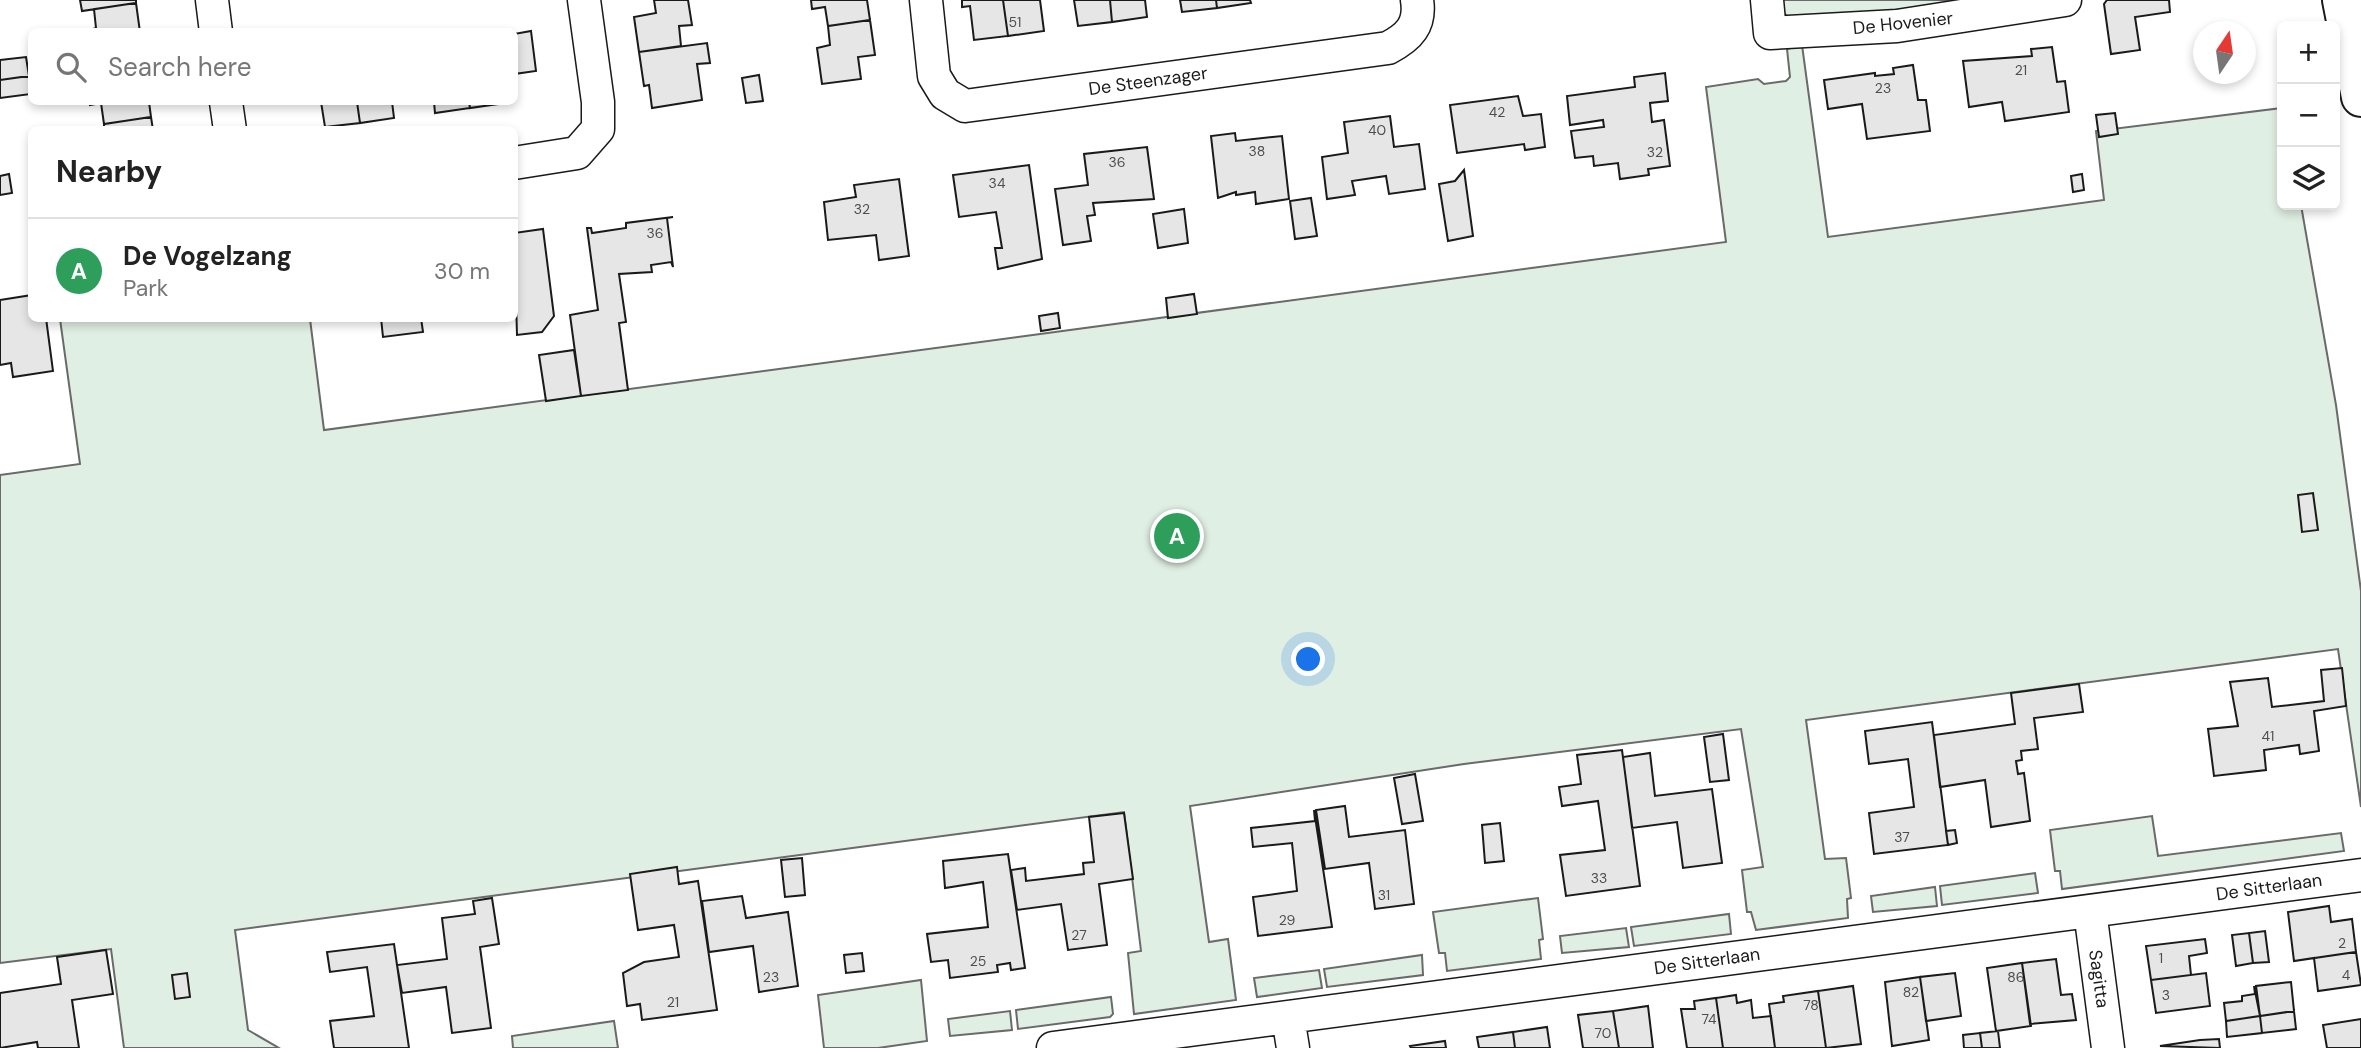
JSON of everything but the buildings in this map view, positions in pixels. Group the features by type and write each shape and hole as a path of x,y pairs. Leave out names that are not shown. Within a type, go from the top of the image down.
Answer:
{"street":[{"path":"212,0 216,28"},
{"path":"518,162 577,153 598,129 598,102 584,0"},
{"name":"De Steenzager","path":"926,0 934,76 945,94 965,106 1388,48 1409,37 1419,15 1417,0"},
{"name":"De Hovenier","path":"1767,0 1770,33 1898,26 2066,0"},
{"path":"2342,0 2361,97"},
{"path":"226,105 229,126"},
{"name":"De Sitterlaan","path":"1053,1048 2361,875"},
{"name":"Sagitta","path":"2090,911 2108,1048"},
{"path":"1288,1017 1293,1048"}],"green space":[{"path":"1780,0 1968,0 1804,23 1787,16 1782,10"},
{"path":"1802,45 1828,237 2104,200 2096,131 2277,109 2277,210 2302,210 2336,405 2361,591 2361,807 2338,649 1806,720 1825,859 1846,858 1851,898 1847,899 1848,918 1756,930 1751,912 1747,912 1742,870 1763,867 1741,729 1464,764 1190,806 1209,942 1228,939 1236,1000 1134,1014 1128,953 1141,951 1124,812 235,930 248,1030 279,1048 124,1048 111,949 0,963 0,475 80,464 60,322 310,322 324,430 1726,242 1706,87 1758,79 1764,84 1786,81 1790,77 1787,49"},
{"path":"2152,816 2158,856 2341,833 2344,851 2062,889 2060,871 2055,871 2050,830"},
{"path":"2035,873 2038,893 1942,905 1940,886"},
{"path":"1935,887 1937,906 1873,912 1871,896"},
{"path":"1538,898 1543,939 1539,940 1541,959 1447,971 1445,953 1439,953 1433,912"},
{"path":"1729,914 1731,934 1634,946 1631,927"},
{"path":"1626,928 1629,947 1562,953 1560,936"},
{"path":"1422,955 1423,975 1327,987 1324,969"},
{"path":"1319,970 1322,988 1257,997 1254,978"},
{"path":"921,980 927,1041 878,1048 824,1048 818,995"},
{"path":"1111,997 1113,1014 1110,1017 1018,1029 1016,1010"},
{"path":"1010,1011 1012,1030 950,1036 948,1019"},
{"path":"614,1021 618,1048 513,1048 512,1036"}],"place":[{"name":"De Vogelzang","path":"1177,536"}]}
